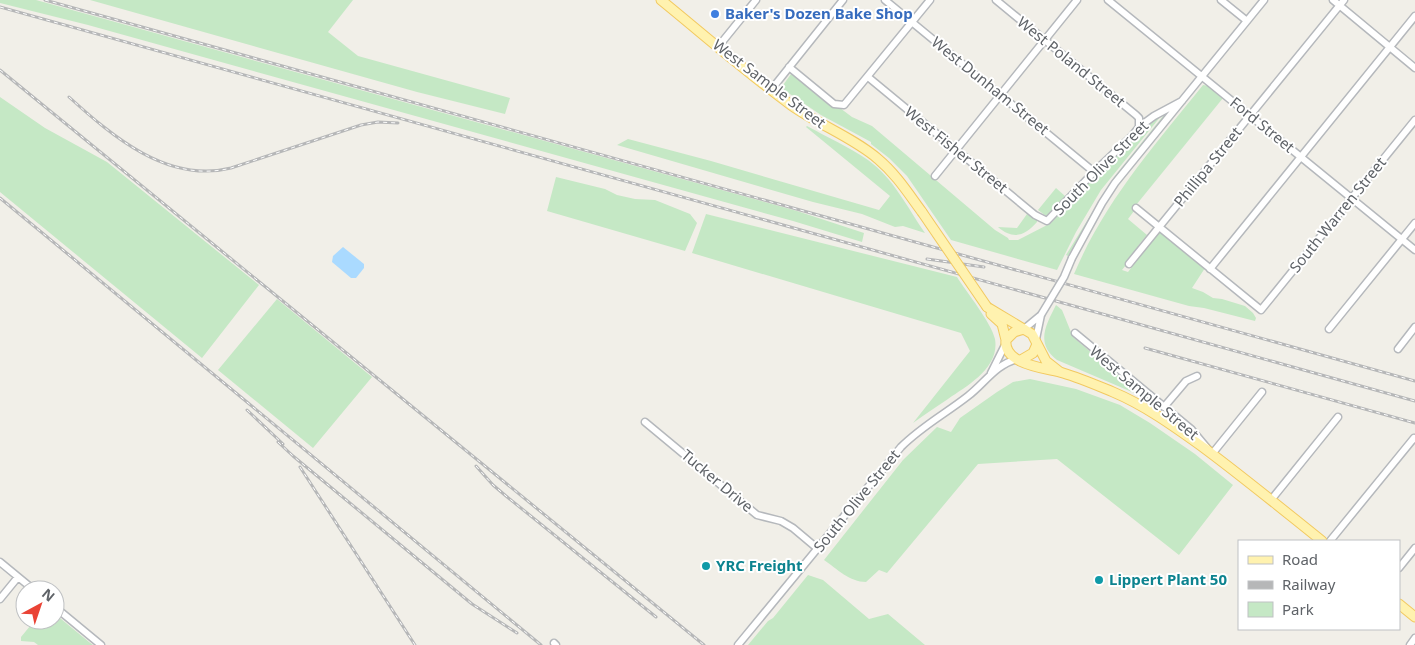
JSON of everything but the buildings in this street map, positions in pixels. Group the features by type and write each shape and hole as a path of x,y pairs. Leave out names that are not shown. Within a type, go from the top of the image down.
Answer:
{"main road":[{"name":"West Sample Street","path":"666,1 771,90 813,120 862,147 878,159 896,177 992,315 1002,324 1006,342"},
{"name":"West Sample Street","path":"988,307 1024,329"},
{"path":"1024,329 1028,330 1036,341 1033,353 1019,360 1009,352 1006,342 1014,332 1024,329"},
{"name":"West Sample Street","path":"1036,341 1046,361 1061,372"},
{"name":"West Sample Street","path":"1019,360 1045,370 1061,372 1114,392 1138,404 1212,454 1321,540"},
{"path":"1400,605 1415,617"}],"street":[{"path":"718,47 756,0"},
{"path":"771,90 843,0"},
{"name":"West Dunham Street","path":"885,0 1094,172"},
{"path":"789,67 834,104 840,106 846,104 930,0"},
{"name":"West Poland Street","path":"996,0 1136,114 1139,127"},
{"path":"935,176 1077,0"},
{"name":"Ford Street","path":"1108,0 1415,250"},
{"path":"1221,0 1247,22"},
{"name":"South Olive Street","path":"1024,329 1040,315 1064,277 1072,258 1112,188 1264,0"},
{"path":"1333,0 1342,3 1415,68"},
{"name":"Phillipa Street","path":"1129,264 1342,3"},
{"path":"1136,208 1210,269 1415,16"},
{"name":"West Fisher Street","path":"868,77 1036,215 1047,221"},
{"name":"South Olive Street","path":"1047,221 1139,127 1182,101"},
{"path":"1136,114 1151,118"},
{"name":"South Warren Street","path":"1210,269 1261,310 1415,120"},
{"path":"1329,329 1415,223"},
{"name":"South Olive Street","path":"1036,341 1040,315"},
{"path":"1398,349 1415,327"},
{"name":"West Sample Street","path":"1075,333 1191,429 1212,454"},
{"name":"South Olive Street","path":"991,373 1006,342"},
{"name":"South Olive Street","path":"738,645 905,442 925,425 976,390 991,373 1004,363 1019,360"},
{"path":"1164,407 1186,381 1198,376"},
{"path":"1212,454 1262,392"},
{"path":"1272,500 1338,417"},
{"name":"Tucker Drive","path":"645,422 757,514 794,528 818,548"},
{"path":"1331,540 1414,438"},
{"path":"1400,567 1415,548"},
{"path":"0,562 22,580"},
{"path":"0,599 18,577"},
{"path":"65,615 101,645"},
{"path":"1410,645 1415,638"}],"green space":[{"path":"0,0 36,0 797,211 864,233 862,242 793,221 88,25 0,3"},
{"path":"90,0 353,0 328,32 358,56 510,98 505,114 417,92"},
{"path":"791,74 835,108 840,108 852,117 872,126 1009,240 1018,240 1051,223 1142,128 1161,114 1161,116 1101,190 1076,232 1057,270 951,240 907,176 889,158 871,142 821,115 781,88"},
{"path":"1203,85 1209,86 1223,98 1132,210 1134,211 1128,219 1147,235 1138,246 1140,248 1122,270 1128,272 1158,233 1161,232 1205,268 1192,288 1213,298 1245,306 1253,313 1256,318 1255,321 1189,306 1074,274 1086,247 1116,198 1149,152"},
{"path":"0,97 45,128 107,162 259,285 202,358 0,192"},
{"path":"1170,110 1105,193 1070,253 1068,256 1066,255 1114,177 1163,116 1162,114"},
{"path":"807,126 868,160 877,168 900,194 925,233 903,226 895,227 862,214 813,202 617,145 628,139 879,210 890,196"},
{"path":"556,177 605,189 617,195 635,199 655,200 690,214 697,223 685,251 547,211"},
{"path":"1056,188 1065,196 1046,216 1038,210"},
{"path":"706,214 957,277 993,332 995,349 992,359 973,382 913,423 970,351 961,333 692,253"},
{"path":"1027,214 1037,219 1037,222 1028,231 1014,235 998,227 1017,228"},
{"path":"277,299 372,377 313,448 218,370"},
{"path":"1056,305 1062,310 1073,337 1139,395 1057,360 1050,354 1046,347 1044,334"},
{"path":"1030,379 1076,389 1120,405 1195,454 1233,485 1179,555 1057,459 978,464 887,573 879,570 866,582 855,580 824,560 903,460 937,427 951,432 960,418 997,392 1013,382"},
{"path":"808,575 823,580 869,619 888,614 925,645 748,645"},
{"path":"65,622 93,645 38,645 34,642 21,641 21,637 27,630 65,630"}],"water":[{"path":"343,247 364,264 364,268 356,278 351,278 332,262 333,256"}],"railway":[{"path":"45,0 1415,381"},
{"path":"0,7 1415,401"},
{"path":"0,70 704,645"},
{"path":"69,97 104,127 142,153 163,163 185,169 208,171 231,168 361,125 378,122 398,123"},
{"path":"0,198 541,645"},
{"path":"927,259 984,267"},
{"path":"1145,348 1415,423"},
{"path":"247,410 283,444"},
{"path":"278,442 472,604 517,633"},
{"path":"476,466 506,496 656,617"},
{"path":"300,467 415,645"}],"place":[{"name":"Baker's Dozen Bake Shop","path":"715,14"},
{"name":"YRC Freight","path":"706,566"},
{"name":"Lippert Plant 50","path":"1099,580"}]}
